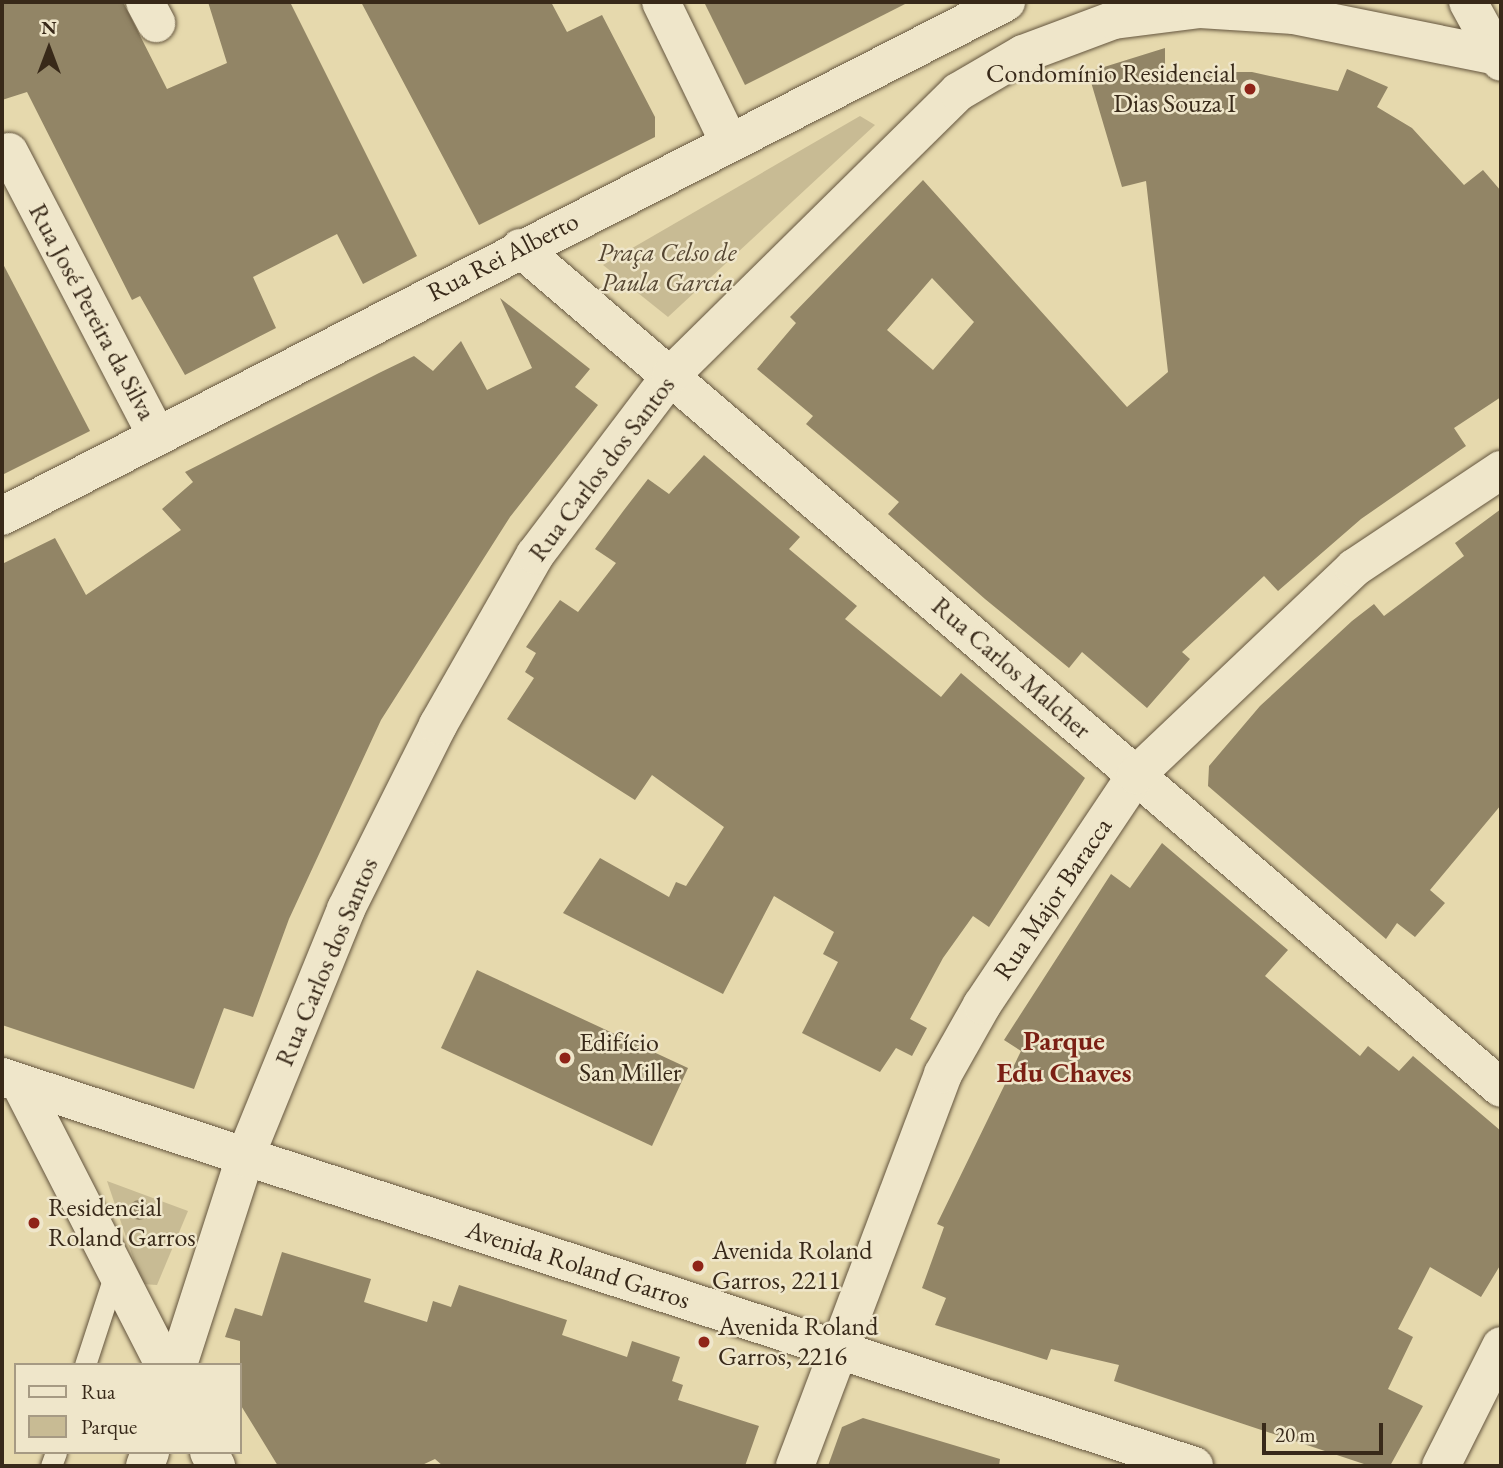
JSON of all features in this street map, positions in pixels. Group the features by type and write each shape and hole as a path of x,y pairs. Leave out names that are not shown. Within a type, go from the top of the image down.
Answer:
{"street":[{"path":"661,2 728,140"},
{"name":"Rua Rei Alberto","path":"2,516 728,140 1006,2"},
{"path":"1468,2 1500,56"},
{"name":"Rua Carlos dos Santos","path":"179,1363 245,1157 346,909 438,725 535,555 671,375 958,92 1023,54 1114,20 1200,9 1294,15 1500,56"},
{"name":"Rua José Pereira da Silva","path":"9,152 157,436"},
{"name":"Rua Carlos Malcher","path":"520,248 1501,1088"},
{"name":"Rua Major Baracca","path":"795,1466 835,1347 943,1074 982,1005 1136,775 1354,568 1501,470"},
{"path":"11,1080 117,1267 163,1363"},
{"name":"Avenida Roland Garros","path":"11,1080 1194,1466"},
{"path":"1450,1456 1501,1346"}],"lane":[{"path":"86,1363 117,1267"}],"green space":[{"name":"Praça Celso de Paula Garcia","path":"860,116 875,125 668,317 603,265"},
{"path":"107,1181 188,1211 157,1285 142,1284"}],"building":[{"path":"2,2 123,2 167,89 227,63 208,2 290,2 417,256 363,284 337,234 253,277 276,328 185,375 140,296 132,300 27,92 2,100"},
{"path":"361,2 551,2 567,32 602,15 655,117 655,137 479,225"},
{"path":"704,2 909,2 745,85"},
{"path":"1165,48 1165,72 1252,72 1338,91 1347,69 1388,87 1377,107 1412,128 1464,185 1483,170 1501,191 1501,397 1454,428 1466,446 1361,519 1278,591 1264,576 1182,652 1190,659 1147,708 1082,652 1069,668 985,599 888,514 899,502 806,424 813,416 757,369 796,323 790,317 923,180 1127,407 1168,372 1146,181 1122,187 1088,72","holes":["932,278 974,322 933,370 887,330"]},
{"path":"2,262 90,431 2,475"},
{"path":"500,298 590,369 575,387 598,405 510,517 381,720 289,919 253,1017 224,1008 194,1089 2,1025 2,564 55,538 86,595 181,530 162,509 193,482 185,472 379,373 414,356 433,371 461,341 487,390 532,368"},
{"path":"704,455 800,537 789,549 857,606 845,619 941,697 961,673 1085,778 989,927 973,916 943,958 910,1019 927,1028 912,1056 896,1048 880,1072 802,1033 838,962 823,954 834,932 774,896 723,994 563,913 600,858 669,897 676,882 686,886 724,827 652,775 635,800 507,719 534,678 525,672 536,653 526,647 560,600 578,612 616,563 595,549 624,510 648,479 669,494"},
{"path":"1501,509 1501,805 1430,890 1445,903 1415,937 1397,923 1386,939 1208,786 1209,766 1260,706 1352,621 1374,604 1384,616 1464,556 1455,543"},
{"path":"1162,843 1288,950 1265,976 1360,1056 1368,1046 1399,1071 1413,1056 1501,1131 1501,1264 1481,1297 1430,1267 1398,1329 1413,1337 1388,1389 1423,1406 1390,1466 1370,1466 1114,1381 1119,1365 1051,1349 1047,1360 935,1325 946,1298 922,1288 944,1227 937,1224 1021,1051 1004,1040 1111,874 1130,888"},
{"name":"Edifício San Miller","path":"477,970 688,1068 652,1146 441,1048"},
{"path":"282,1252 371,1279 364,1302 427,1322 433,1301 451,1307 459,1285 567,1320 562,1335 627,1357 632,1341 680,1357 672,1381 683,1385 678,1400 759,1426 745,1466 443,1466 435,1459 420,1466 278,1466 242,1407 240,1341 225,1337 235,1308 262,1316"},
{"path":"863,1418 1000,1459 999,1466 828,1466 842,1427"}],"place":[{"name":"Condomínio Residencial Dias Souza I","path":"1250,89"},
{"name":"Edifício San Miller","path":"565,1058"},
{"name":"Residencial Roland Garros","path":"34,1223"},
{"name":"Avenida Roland Garros, 2211","path":"698,1266"},
{"name":"Avenida Roland Garros, 2216","path":"704,1342"}],"district":[{"name":"Parque Edu Chaves","path":"1064,1056"}]}
